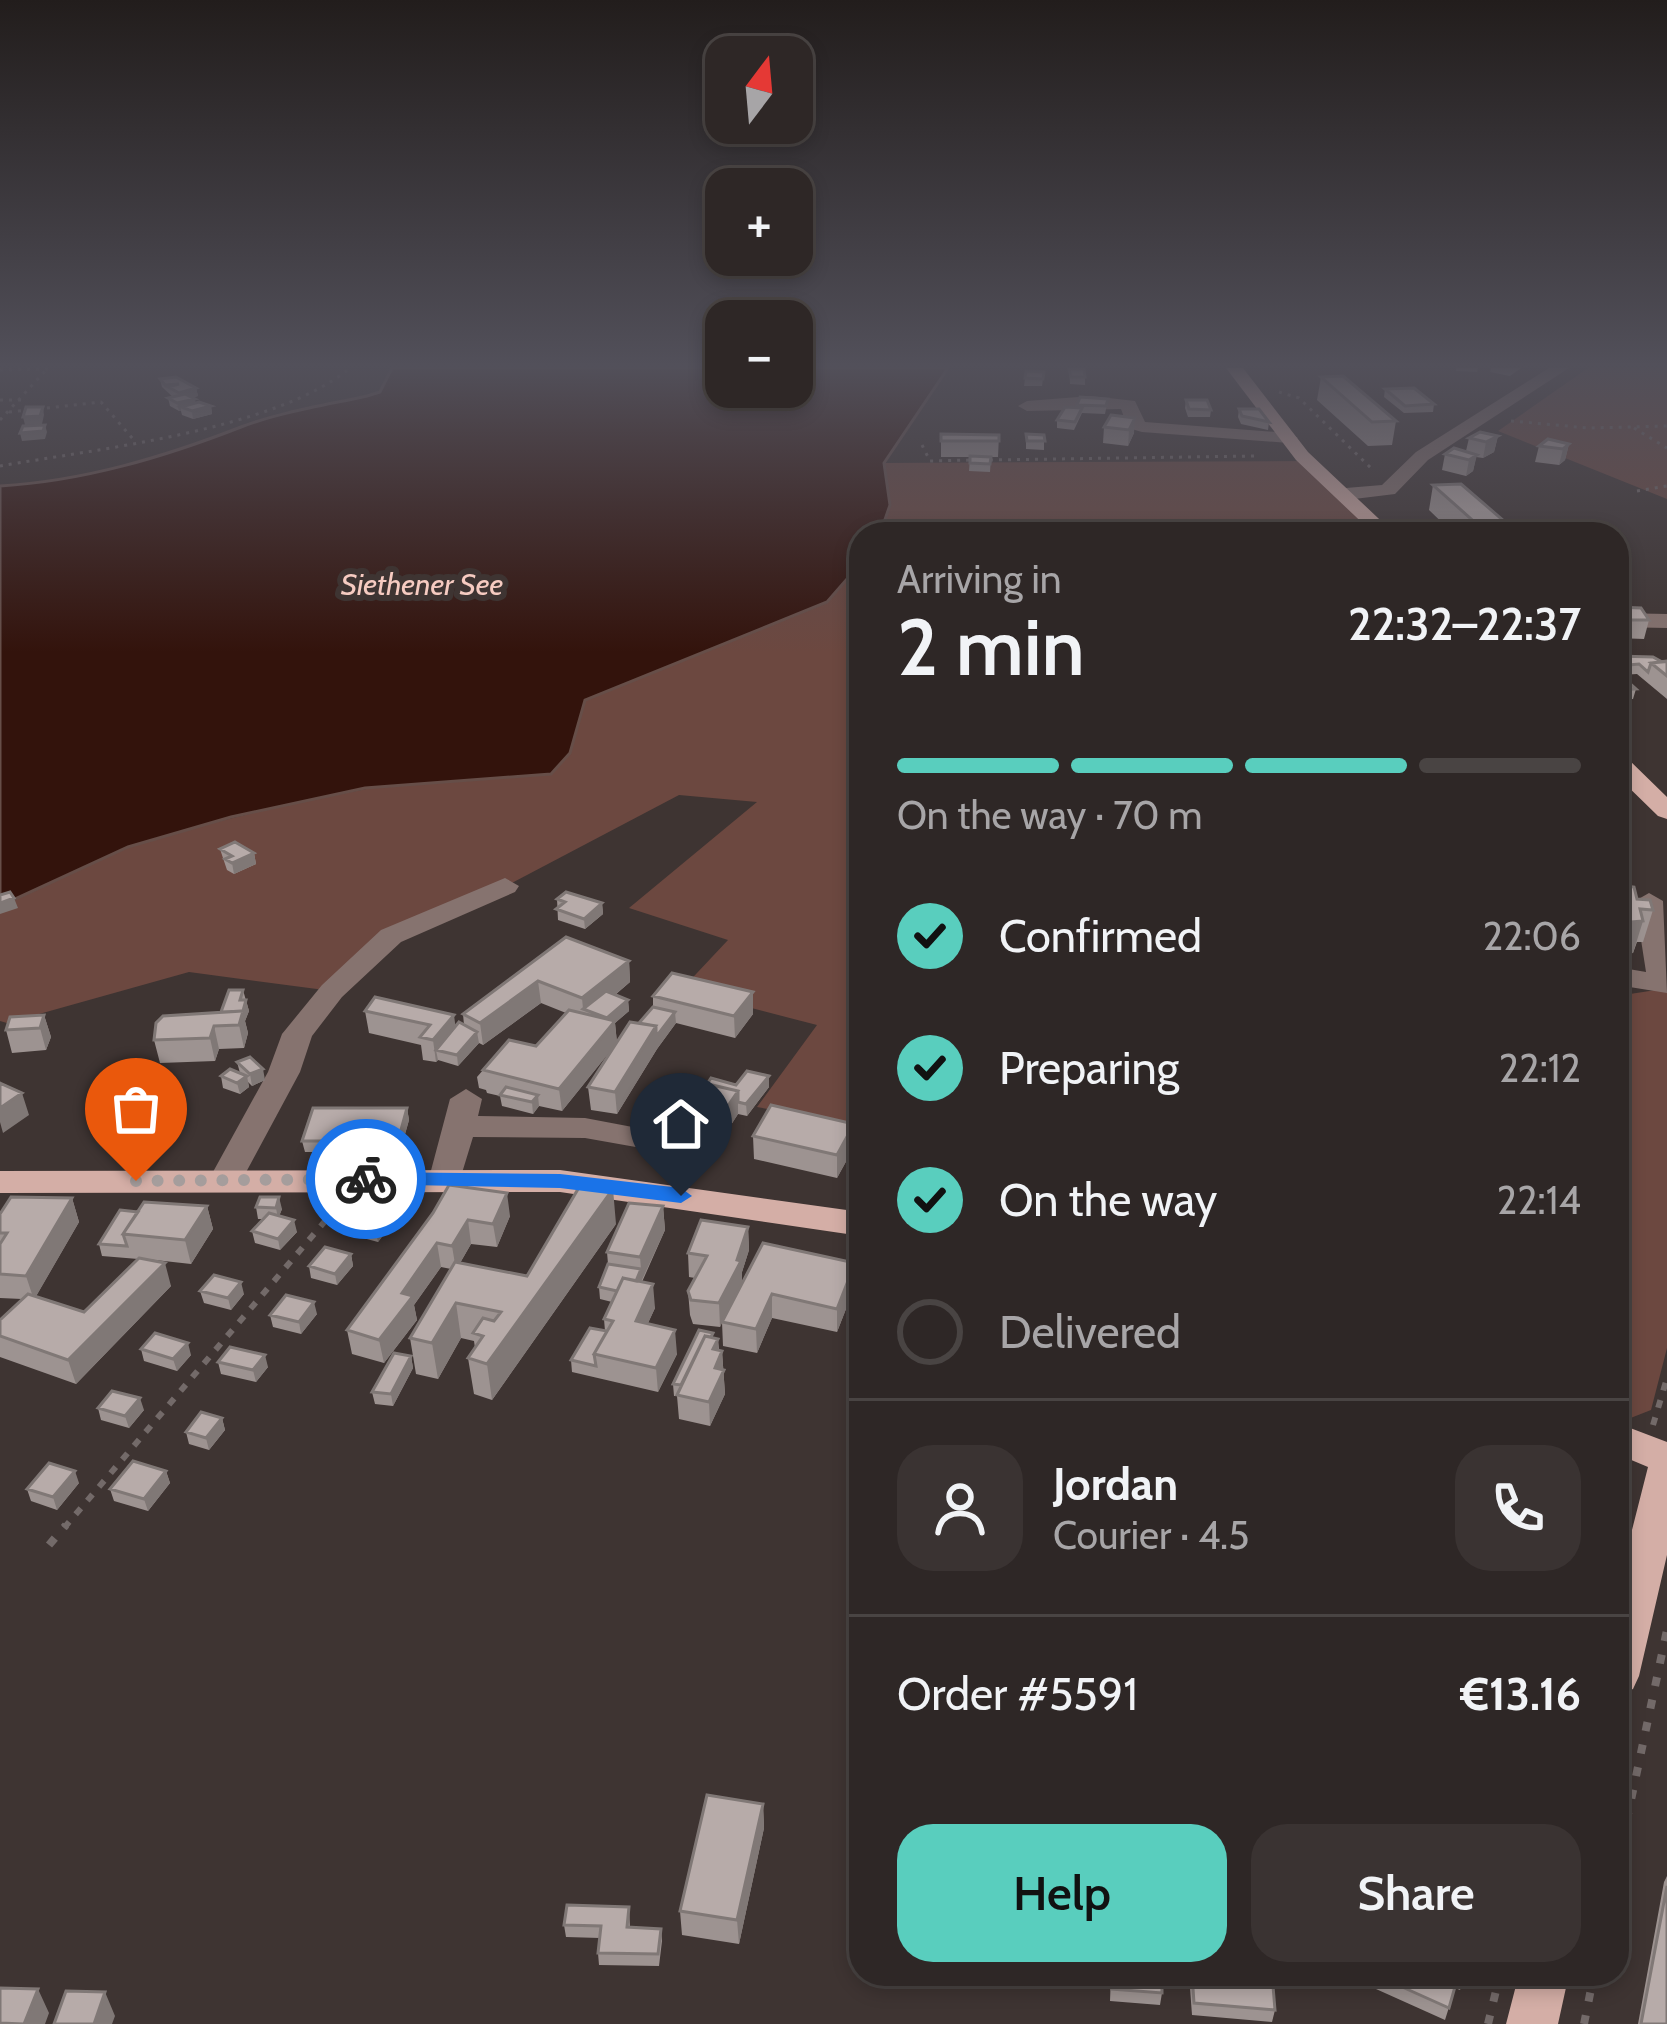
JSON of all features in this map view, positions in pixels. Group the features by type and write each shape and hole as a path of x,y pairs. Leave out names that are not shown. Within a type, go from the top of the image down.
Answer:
{"main road":[{"path":"1311,462 1353,494 1375,522"},
{"path":"1629,774 1667,811"},
{"path":"0,1182 446,1178 634,1188 849,1222"},
{"path":"1629,1592 1649,1453"},
{"path":"1532,2024 1541,1986"}],"street":[{"path":"1353,494 1388,490 1415,462"},
{"path":"1629,620 1667,621"},
{"path":"225,1181 284,1072 297,1034 332,991 391,936 506,886"},
{"path":"1629,978 1665,984 1649,901"},
{"path":"446,1178 462,1112 646,1139"}],"path":[{"path":"1353,494 1375,483 1367,462"},
{"path":"1637,491 1667,486"},
{"path":"49,1545 337,1206 345,1180"},
{"path":"1649,1453 1667,1378"},
{"path":"1629,1810 1667,1630"},
{"path":"1488,2024 1497,1986"},
{"path":"1584,2024 1592,1986"}],"shaded area":[{"path":"1308,462 1372,522 884,522 890,505 884,463"},
{"path":"1576,462 1667,462 1667,499"},
{"path":"849,577 849,1124 757,1107 817,1025 681,990 728,940 629,908 757,802 679,795 508,885 391,936 332,991 189,972 7,1023 0,1021 0,906 118,851 188,829 351,792 570,753 585,700 827,603"},
{"path":"1667,992 1667,1348 1651,1410 1629,1419 1629,994"}],"water":[{"name":"Siethener See","path":"135,462 884,462 890,505 884,522 849,522 849,577 827,602 585,700 570,753 551,774 365,788 231,817 128,847 0,906 0,486 62,479"}],"building":[{"path":"1461,484 1505,522 1475,522 1433,485"},
{"path":"1629,608 1641,608 1649,620 1629,620"},
{"path":"1629,656 1662,662 1651,663 1648,672 1639,664 1629,665"},
{"path":"1667,661 1667,676 1651,663"},
{"path":"235,842 254,853 232,863 225,859 232,856 220,849"},
{"path":"1629,886 1634,887 1637,899 1650,900 1653,910 1640,909 1643,921 1631,922"},
{"path":"10,892 14,898 0,903 0,895"},
{"path":"566,892 602,903 584,919 556,909 565,902 557,899"},
{"path":"566,937 629,961 582,998 538,981 480,1023 463,1014"},
{"path":"672,973 753,992 734,1016 653,996"},
{"path":"229,990 243,990 243,1011 221,1012"},
{"path":"606,991 628,1000 607,1018 583,1009"},
{"path":"375,997 454,1015 433,1040 420,1037 430,1025 365,1011"},
{"path":"653,1007 675,1012 656,1037 656,1026 639,1023"},
{"path":"569,1010 615,1021 559,1089 483,1070 509,1040 536,1046"},
{"path":"243,1011 239,1025 214,1026 210,1038 154,1040 156,1023 163,1016"},
{"path":"44,1015 40,1028 6,1030 10,1017"},
{"path":"459,1022 477,1032 457,1055 436,1050"},
{"path":"630,1022 656,1026 615,1092 588,1087"},
{"path":"250,1057 263,1069 250,1074 237,1062"},
{"path":"230,1069 247,1076 237,1083 221,1076"},
{"path":"747,1071 769,1076 746,1104 738,1102 738,1091 707,1084 711,1078 736,1085"},
{"path":"678,1077 738,1091 719,1119 658,1104"},
{"path":"0,1083 22,1093 0,1108"},
{"path":"506,1087 538,1095 532,1102 500,1095"},
{"path":"771,1105 849,1123 837,1155 753,1136"},
{"path":"313,1108 407,1108 398,1141 302,1141"},
{"path":"581,1184 613,1189 487,1364 468,1358 483,1336 473,1333 483,1318 494,1321 501,1312 456,1303 432,1343 410,1338 455,1262 527,1276"},
{"path":"449,1185 507,1193 493,1224 468,1220 452,1246 437,1243 402,1293 413,1296 379,1340 347,1330 433,1213"},
{"path":"359,1190 390,1198 373,1218 343,1211"},
{"path":"11,1197 72,1198 26,1276 0,1274 0,1244 7,1233 0,1233 0,1214"},
{"path":"260,1197 279,1197 276,1208 256,1207"},
{"path":"144,1202 207,1206 185,1240 123,1234"},
{"path":"629,1203 663,1206 640,1257 607,1252"},
{"path":"120,1210 138,1212 123,1234 127,1246 99,1244"},
{"path":"269,1213 294,1220 278,1239 252,1231"},
{"path":"701,1220 748,1227 737,1260 741,1261 719,1303 691,1300 688,1291 707,1256 688,1253"},
{"path":"763,1243 849,1262 849,1278 837,1309 772,1294 756,1329 722,1322"},
{"path":"325,1247 351,1254 335,1274 309,1266"},
{"path":"139,1258 165,1263 68,1360 0,1336 0,1320 28,1294 84,1312"},
{"path":"608,1264 641,1269 636,1281 623,1278 617,1291 599,1287"},
{"path":"214,1275 241,1282 228,1298 200,1291"},
{"path":"623,1278 653,1284 636,1321 675,1330 656,1368 594,1354 613,1321 604,1319"},
{"path":"286,1295 314,1302 299,1322 270,1315"},
{"path":"590,1328 607,1331 594,1354 596,1366 571,1360"},
{"path":"699,1330 713,1333 705,1336 681,1385 673,1384"},
{"path":"155,1333 188,1343 173,1359 141,1349"},
{"path":"705,1336 718,1339 713,1349 722,1351 715,1368 724,1370 709,1402 677,1395"},
{"path":"230,1347 265,1355 253,1370 218,1362"},
{"path":"394,1353 411,1356 391,1394 372,1392"},
{"path":"112,1391 140,1398 125,1416 98,1408"},
{"path":"201,1412 222,1418 206,1438 186,1432"},
{"path":"133,1461 166,1471 144,1499 110,1489"},
{"path":"49,1463 75,1471 53,1497 27,1489"},
{"path":"707,1795 763,1804 737,1920 680,1911"},
{"path":"1667,1886 1667,2024 1641,2024"},
{"path":"567,1905 629,1907 627,1927 661,1929 658,1954 598,1953 601,1926 564,1925"},
{"path":"1162,1986 1162,1993 1112,1989"},
{"path":"1193,1986 1273,1986 1275,2010 1194,2003"},
{"path":"1400,1986 1455,1986 1449,2008"},
{"path":"0,1988 38,1989 24,2024 0,2023"},
{"path":"66,1991 105,1992 94,2024 54,2024"}],"way so far":[{"path":"136,1181 366,1179"}],"route":[{"path":"366,1179 560,1181 681,1196"}]}
